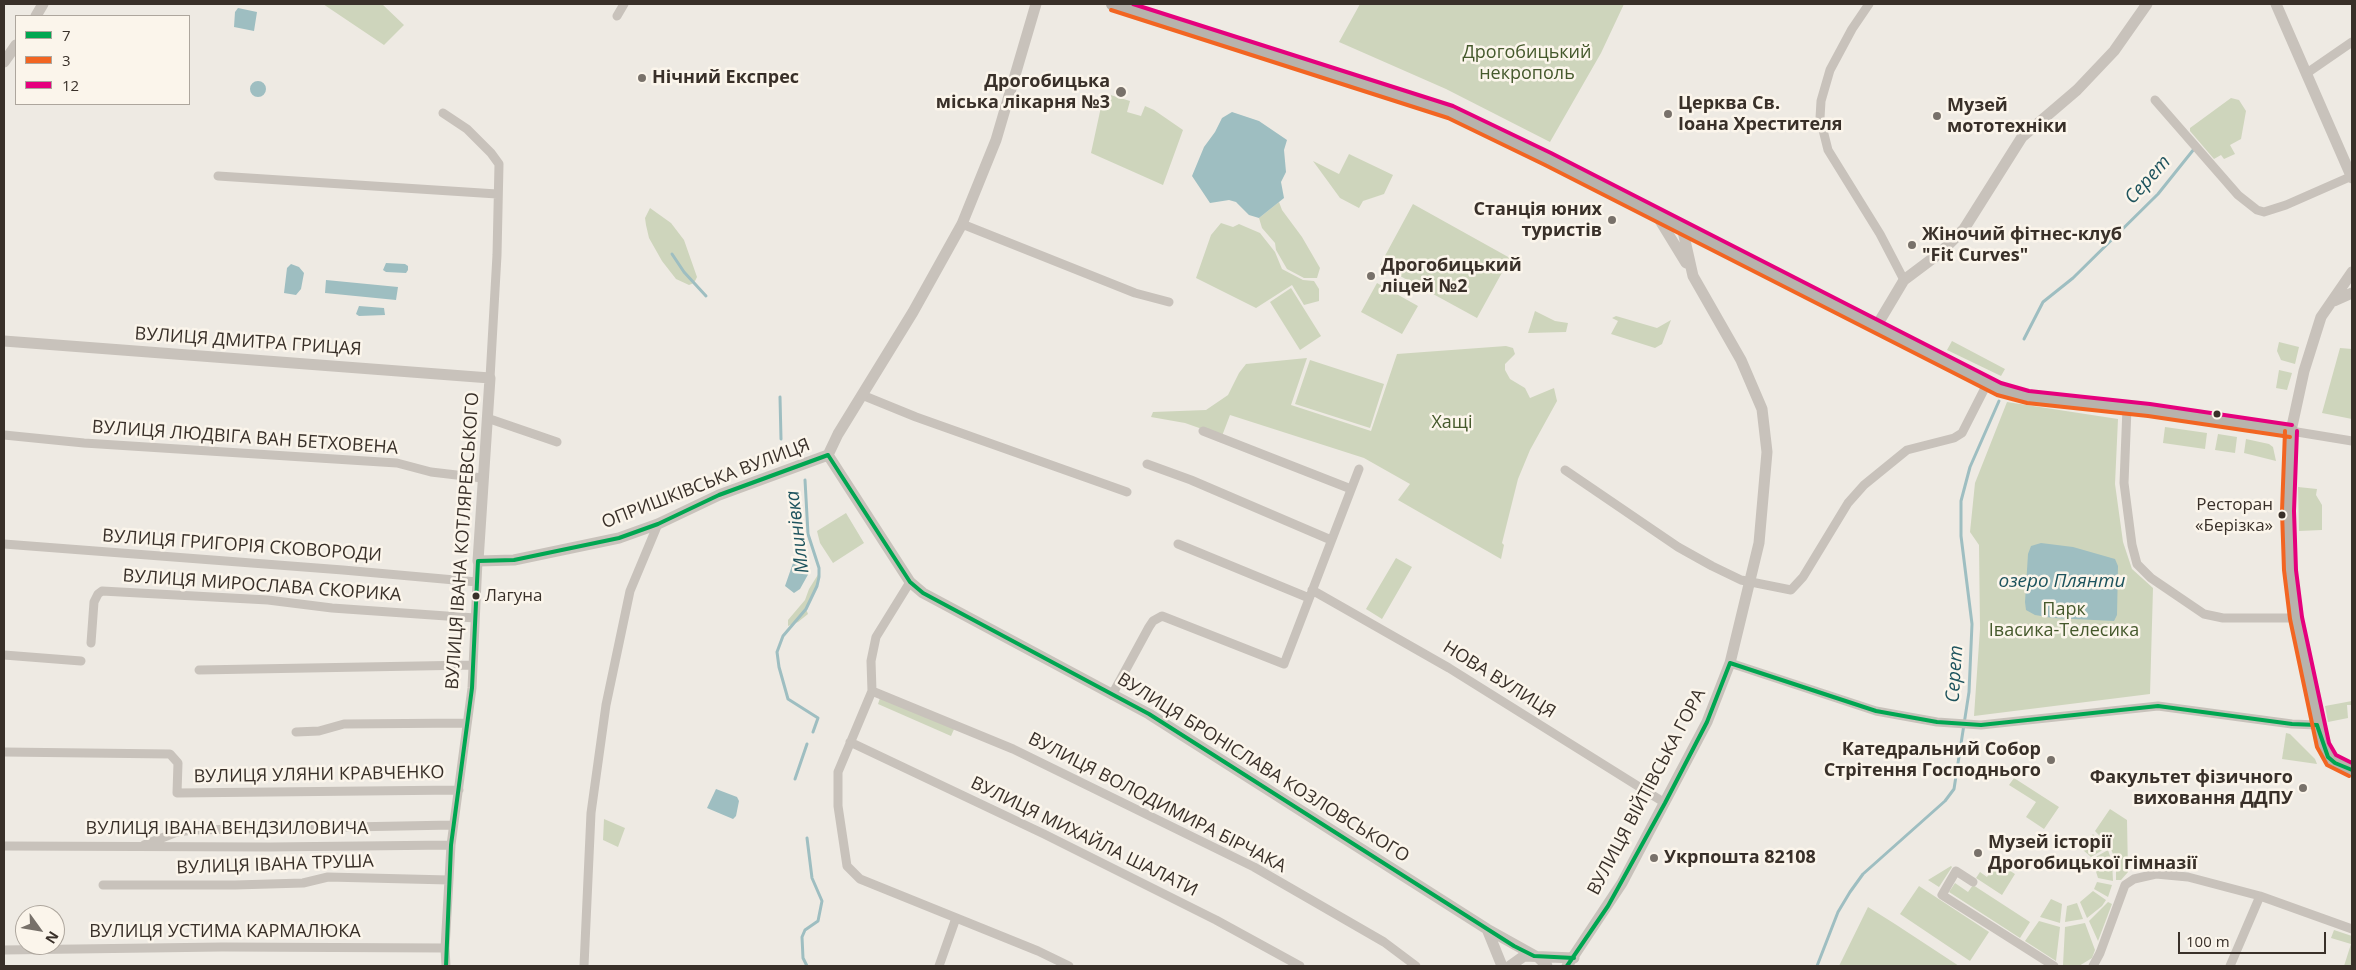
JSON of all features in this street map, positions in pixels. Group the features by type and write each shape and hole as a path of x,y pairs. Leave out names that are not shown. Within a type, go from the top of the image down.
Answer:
{"main road":[{"path":"1113,4 1450,112 1700,236 1999,389 2290,431 2288,521 2290,570 2296,618 2318,725 2328,757 2335,763 2352,770"}],"street":[{"path":"37,15 44,4"},
{"path":"618,16 624,4"},
{"path":"828,454 838,434 941,264 962,224 996,140 1036,4"},
{"path":"1869,4 1852,29 1830,70 1821,101 1820,118 1828,150 1880,234 1904,280"},
{"path":"1876,327 1904,280 1940,253 1964,229 2022,137 2089,77 2114,51 2147,4"},
{"path":"2155,100 2238,195 2257,210 2264,212 2286,205 2352,177 2276,4"},
{"path":"2307,73 2352,42"},
{"path":"4,62 15,46"},
{"name":"ВУЛИЦЯ ІВАНА КОТЛЯРЕВСЬКОГО","path":"442,113 467,129 491,152 499,164 497,255 482,478 473,666 451,845 445,948 446,966"},
{"path":"218,176 497,194"},
{"path":"1656,214 1691,272"},
{"path":"962,224 1135,293 1169,302"},
{"name":"ВУЛИЦЯ ВІЙТІВСЬКА ГОРА","path":"1571,962 1608,906 1666,803 1707,722 1730,663 1759,543 1766,484 1767,452 1765,422 1758,397 1741,360 1691,272 1682,227"},
{"path":"1688,260 1700,236"},
{"path":"2352,272 2321,317 2312,341 2290,431 2352,441"},
{"path":"2330,303 2352,293"},
{"name":"ВУЛИЦЯ ДМИТРА ГРИЦАЯ","path":"4,341 490,378"},
{"path":"1565,470 1678,547 1741,580 1791,590 1803,577 1848,503 1864,485 1907,450 1954,438 1962,433 1999,389"},
{"path":"862,395 925,420 1127,492"},
{"path":"2127,408 2124,483 2130,536 2137,564 2152,578 2204,614 2223,618 2296,618"},
{"path":"487,418 557,442"},
{"path":"1203,431 1351,489"},
{"name":"ВУЛИЦЯ ЛЮДВІГА ВАН БЕТХОВЕНА","path":"4,434 84,444 397,464 431,472 482,478"},
{"name":"ОПРИШКІВСЬКА ВУЛИЦЯ","path":"478,561 505,561 576,549 619,538 658,524 719,495 828,454"},
{"name":"ВУЛИЦЯ БРОНІСЛАВА КОЗЛОВСЬКОГО","path":"828,454 910,582 946,606 1174,730 1547,966"},
{"path":"1147,464 1206,486 1331,540"},
{"path":"1112,695 1148,627 1157,618 1168,618 1284,664 1359,469"},
{"path":"584,966 592,798 606,706 630,591 658,524"},
{"name":"ВУЛИЦЯ ГРИГОРІЯ СКОВОРОДИ","path":"4,544 477,582"},
{"name":"НОВА ВУЛИЦЯ","path":"1178,544 1311,594 1383,630 1449,668 1666,803"},
{"path":"910,582 876,637 871,661 872,691 838,772 837,786 842,843 847,866 850,872 860,879 1069,966"},
{"name":"ВУЛИЦЯ МИРОСЛАВА СКОРИКА","path":"91,643 94,602 102,591 268,600 332,608 475,618"},
{"path":"4,655 81,661"},
{"path":"1730,663 1879,712 1916,720 1974,724 2158,706 2301,725 2318,725"},
{"path":"199,670 473,666"},
{"name":"ВУЛИЦЯ ВОЛОДИМИРА БІРЧАКА","path":"872,691 1013,749 1254,867 1384,942 1416,966"},
{"path":"296,732 319,731 344,724 467,723"},
{"name":"ВУЛИЦЯ МИХАЙЛА ШАЛАТИ","path":"850,742 1061,842 1216,920 1300,966"},
{"name":"ВУЛИЦЯ УЛЯНИ КРАВЧЕНКО","path":"4,752 170,754 178,763 178,793 459,790"},
{"path":"141,846 177,832 194,830 453,825"},
{"name":"ВУЛИЦЯ ІВАНА ВЕНДЗИЛОВИЧА","path":"4,846 270,847 451,845"},
{"path":"1973,882 1956,871 1942,895 2054,966"},
{"path":"2092,966 2100,954 2125,885 2134,879 2156,874 2188,877 2260,896 2352,929"},
{"name":"ВУЛИЦЯ ІВАНА ТРУША","path":"103,885 303,883 328,877 449,880"},
{"path":"2230,966 2260,896"},
{"path":"939,966 956,918"},
{"path":"1487,929 1502,966"},
{"name":"ВУЛИЦЯ УСТИМА КАРМАЛЮКА","path":"4,950 222,947 445,948"},
{"path":"1510,966 1518,958 1534,956 1571,962"}],"green space":[{"path":"323,4 382,4 404,25 384,45"},
{"name":"Дрогобицький некрополь","path":"1360,4 1624,4 1601,53 1550,142 1446,89 1339,42"},
{"path":"1104,93 1130,101 1127,112 1141,116 1145,106 1183,130 1163,185 1091,153"},
{"path":"2231,98 2239,100 2246,111 2241,139 2230,145 2235,154 2224,159 2221,155 2214,159 2190,131 2190,128"},
{"path":"1349,154 1393,175 1384,194 1363,201 1359,208 1340,198 1313,161 1339,174"},
{"path":"1279,202 1282,210 1302,237 1320,268 1317,278 1304,278 1287,269 1276,250 1275,243 1262,228 1259,218"},
{"path":"1413,204 1510,258 1477,318 1380,265"},
{"path":"650,208 671,223 684,240 697,277 694,283 689,285 676,279 662,261 649,238 646,225 645,218"},
{"path":"1221,223 1233,227 1239,224 1260,233 1275,252 1282,269 1303,280 1314,281 1319,289 1319,301 1304,305 1292,285 1256,308 1196,278 1211,235"},
{"path":"1377,283 1418,306 1402,334 1361,312"},
{"path":"1291,288 1321,336 1300,350 1270,302"},
{"path":"1535,311 1555,321 1568,323 1566,332 1528,333"},
{"path":"1616,316 1657,328 1671,320 1662,344 1655,348 1611,334 1618,321 1612,318"},
{"path":"1952,341 2005,369 2001,376 1947,350"},
{"path":"2279,342 2299,347 2295,364 2281,360 2277,351"},
{"name":"Хащі","path":"1506,346 1513,348 1515,354 1505,364 1505,370 1510,379 1525,388 1530,398 1554,388 1557,401 1530,450 1518,479 1502,543 1504,545 1501,559 1398,500 1410,484 1364,458 1230,415 1222,436 1185,423 1151,417 1153,412 1206,410 1228,395 1239,373 1246,364 1307,358 1291,405 1371,431 1397,354"},
{"path":"2340,348 2352,349 2352,419 2322,413"},
{"path":"1310,360 1384,384 1370,428 1295,404"},
{"path":"2279,370 2292,373 2287,390 2276,388"},
{"name":"Парк Івасика-Телесика","path":"2007,402 2118,419 2115,484 2123,542 2132,569 2153,588 2150,694 1974,716 1980,629 1979,545 1970,532 1975,483"},
{"path":"2165,427 2207,433 2205,449 2163,443"},
{"path":"2218,434 2237,437 2235,453 2215,450"},
{"path":"2246,439 2269,444 2273,447 2276,461 2244,453"},
{"path":"2298,487 2317,489 2316,495 2322,505 2322,530 2299,531"},
{"path":"846,513 864,543 833,563 820,543 817,531"},
{"path":"1396,558 1412,567 1382,619 1366,609"},
{"path":"819,573 817,586 806,609 808,614 798,622 788,626 788,620 805,600 809,589"},
{"path":"880,698 955,727 951,736 878,704"},
{"path":"2352,701 2352,705 2347,705 2348,718 2328,722 2325,706"},
{"path":"2286,733 2290,734 2315,759 2317,764 2282,759"},
{"path":"2014,778 2059,807 2044,829 2026,817 2036,802 2009,785"},
{"path":"2110,809 2127,820 2128,872 2121,880 2116,880 2116,861 2110,847 2095,831"},
{"path":"604,819 625,828 618,847 603,840"},
{"path":"2093,834 2106,848 2091,857 2083,850"},
{"path":"2108,850 2112,862 2113,881 2098,878 2092,859"},
{"path":"1996,862 2015,874 2002,895 1976,878 1980,872 1987,877"},
{"path":"1951,866 1939,887 1928,880"},
{"path":"2097,882 2112,885 2108,897 2094,889"},
{"path":"1955,883 1968,892 1973,885 2030,922 2020,938 1949,892"},
{"path":"1919,886 1989,932 1970,961 1900,914"},
{"path":"2093,891 2106,900 2102,906 2087,918 2080,902"},
{"path":"2051,899 2062,904 2060,923 2040,917"},
{"path":"2108,902 2112,904 2098,941 2089,921"},
{"path":"2077,903 2083,919 2065,922 2067,906"},
{"path":"1868,907 1895,924 1959,966 1839,966"},
{"path":"2039,921 2060,927 2056,961 2025,941"},
{"path":"2085,923 2095,950 2092,958 2079,966 2063,965 2065,927"},
{"path":"2334,930 2352,936 2352,966 2344,966 2351,944 2331,938"}],"water":[{"path":"238,8 257,12 254,31 234,27 235,12"},
{"path":"255,81 261,81 266,86 264,95 255,97 250,92 250,86"},
{"path":"1232,112 1259,121 1287,140 1284,150 1286,172 1281,182 1284,198 1259,218 1249,215 1236,202 1229,200 1210,203 1192,176 1204,147 1222,118"},
{"path":"386,263 405,264 408,266 408,270 406,273 386,272 383,270"},
{"path":"291,264 299,267 304,273 301,289 296,295 284,293 287,268"},
{"path":"326,280 398,287 396,300 325,293"},
{"path":"359,306 384,308 385,315 359,316 356,314"},
{"name":"озеро Плянти","path":"2041,543 2073,547 2115,559 2118,566 2117,615 2114,621 2053,618 2035,615 2026,610 2028,554 2031,546"},
{"path":"799,561 808,565 810,571 800,589 794,593 785,586 793,563"},
{"path":"716,789 737,797 739,801 736,816 733,819 707,808"}],"waterway":[{"name":"Серет","path":"2024,339 2043,302 2073,278 2158,194 2194,149"},
{"name":"Млинівка","path":"672,254 684,272 706,296"},
{"name":"Млинівка","path":"780,397 781,439"},
{"name":"Серет","path":"1817,966 1838,912 1863,874 1945,801 1954,789 1969,692 1972,624 1961,536 1961,501 1970,467 1999,401"},
{"name":"Млинівка","path":"805,480 808,534 819,568 819,577 817,586 806,609 783,636 777,652 788,699 818,718 813,732"},
{"name":"Млинівка","path":"795,779 807,744"},
{"name":"Млинівка","path":"807,838 812,878 822,901 818,921 805,930 802,937 803,958 807,966"}],"transit line":[{"name":"12","path":"1133,4 1453,106 1551,153 2001,383 2029,391 2150,404 2292,425"},
{"name":"3","path":"1111,10 1448,118 1545,165 1997,395 2027,403 2148,416 2290,437"},
{"name":"3","path":"2285,431 2282,511 2284,570 2290,619 2317,747 2327,765 2349,776"},
{"name":"12","path":"2297,431 2294,511 2296,570 2302,617 2329,743 2336,755 2352,763"},
{"name":"7","path":"828,455 910,582 923,593 1149,714 1514,946 1534,956 1574,958"},
{"name":"7","path":"478,561 514,560 619,538 658,524 719,495 828,455"},
{"name":"7","path":"446,966 451,845 472,688 478,561"},
{"name":"7","path":"1730,663 1876,711 1937,722 1981,725 2158,706 2292,724 2317,725"},
{"name":"7","path":"1567,966 1608,906 1665,803 1707,722 1730,663"},
{"name":"7","path":"2317,725 2328,757 2335,763 2352,770"}],"place":[{"name":"Нічний Експрес","path":"642,78"},
{"name":"Дрогобицька міська лікарня №3","path":"1121,92"},
{"name":"Церква Св. Іоана Хрестителя","path":"1668,114"},
{"name":"Музей мототехніки","path":"1937,116"},
{"name":"Станція юних туристів","path":"1612,220"},
{"name":"Жіночий фітнес-клуб \"Fit Curves\"","path":"1912,245"},
{"name":"Дрогобицький ліцей №2","path":"1371,276"},
{"name":"Ресторан «Берізка»","path":"2282,515"},
{"name":"Лагуна","path":"476,596"},
{"name":"Катедральний Собор Стрітення Господнього","path":"2051,760"},
{"name":"Факультет фізичного виховання ДДПУ","path":"2303,788"},
{"name":"Музей історії Дрогобицької гімназії","path":"1978,853"},
{"name":"Укрпошта 82108","path":"1654,858"}]}
